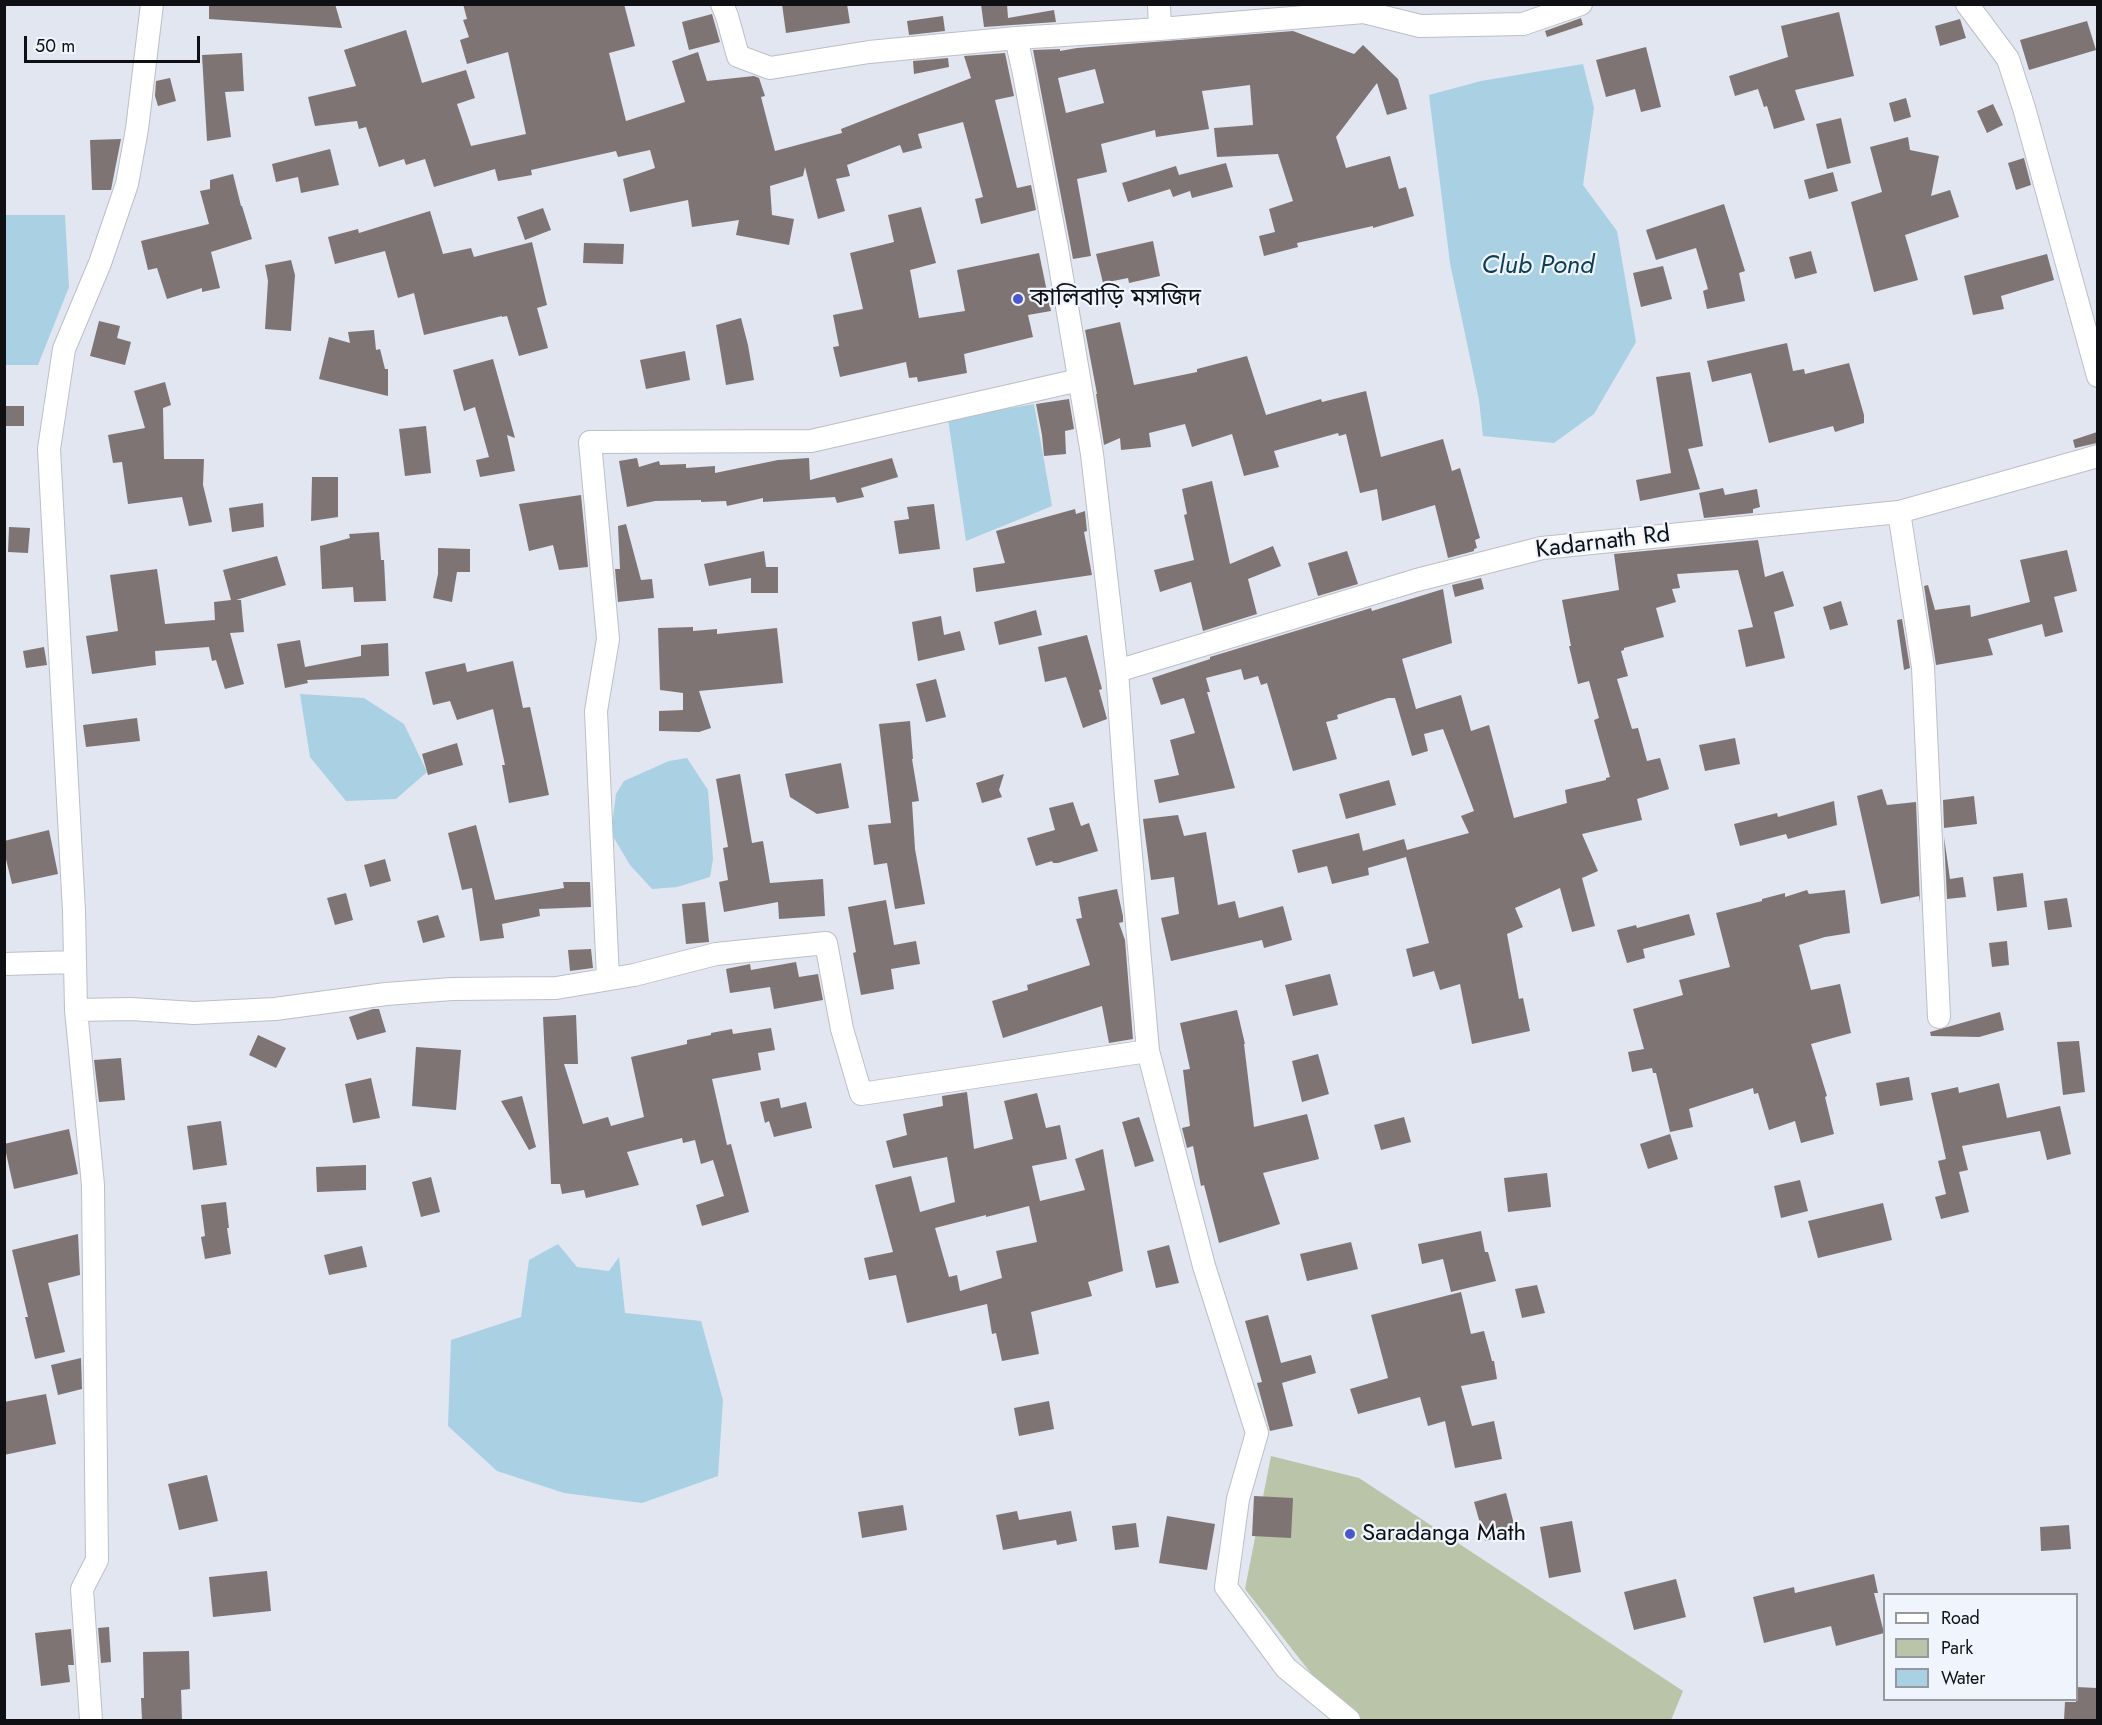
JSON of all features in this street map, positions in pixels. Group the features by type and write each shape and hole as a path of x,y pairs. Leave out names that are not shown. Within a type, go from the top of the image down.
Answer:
{"street":[{"path":"92,1720 82,1589 97,1560 93,1185 76,1010 74,911 49,449 64,349 100,263 127,184 137,129 152,4"},
{"path":"722,4 738,56 770,68 869,52 1016,38 1365,12 1420,26 1523,24 1581,4"},
{"path":"1159,4 1160,29"},
{"path":"1967,4 2008,59 2024,108 2097,376"},
{"path":"1016,38 1026,80 1092,454 1117,671 1148,1051 1204,1266 1257,1433 1238,1499 1226,1587 1286,1668 1349,1720"},
{"path":"608,979 596,711 608,639 590,442 811,441 1079,380"},
{"name":"Kadarnath Rd","path":"1117,671 1417,580 1542,548 1899,512 2097,456"},
{"path":"1899,512 1923,667 1939,1017"},
{"path":"76,1010 131,1009 206,1013 275,1009 386,994 441,990 556,988 634,975 716,954 826,943 842,1029 861,1094 1148,1051"},
{"path":"4,964 75,962"}],"green space":[{"name":"Saradanga Math","path":"1271,1456 1359,1478 1683,1691 1671,1720 1359,1720 1324,1690 1245,1589"}],"water":[{"name":"Club Pond","path":"1583,64 1594,108 1583,185 1617,231 1636,342 1594,414 1554,443 1483,436 1479,400 1450,263 1429,95 1481,81"},
{"path":"5,215 65,215 69,287 38,365 5,365"},
{"path":"1034,404 1052,506 966,541 948,419"},
{"path":"300,694 364,698 404,724 427,772 396,799 346,801 310,757"},
{"path":"687,758 708,790 713,859 710,877 677,887 652,889 630,865 611,833 616,794 624,781 669,761"},
{"path":"558,1244 577,1267 609,1271 619,1257 625,1313 701,1321 723,1400 718,1476 642,1503 564,1493 497,1471 448,1426 451,1340 521,1317 529,1260"}],"building":[{"path":"209,4 335,4 342,28 209,19"},
{"path":"463,4 624,4 635,46 609,53 626,121 685,102 672,61 698,52 707,81 754,76 759,78 765,96 761,97 775,151 842,133 841,129 971,78 964,56 1005,53 1014,96 995,100 1017,188 1031,185 1036,210 981,224 975,199 983,197 963,122 918,134 922,148 903,153 900,145 847,165 850,176 836,179 845,211 818,219 805,167 803,176 770,186 772,215 794,219 789,245 736,235 739,220 692,227 688,200 630,212 623,179 655,168 650,150 618,157 616,151 531,170 532,175 498,181 495,169 434,187 425,159 406,165 404,159 379,167 366,127 359,129 357,121 315,126 308,97 356,86 344,50 406,30 422,83 466,70 475,98 457,104 471,146 526,134 508,52 467,64 460,40 469,37 463,20 467,19"},
{"path":"782,4 847,4 850,23 786,33"},
{"path":"981,4 1007,4 1008,18 1054,10 1056,22 984,27"},
{"path":"1839,12 1854,76 1795,90 1805,120 1774,129 1767,106 1764,107 1758,89 1735,96 1729,76 1788,57 1781,26"},
{"path":"712,14 720,42 689,50 682,22"},
{"path":"943,16 945,31 909,35 907,21"},
{"path":"1581,18 1583,25 1547,37 1545,31"},
{"path":"1960,19 1966,38 1940,46 1935,26"},
{"path":"2087,21 2096,50 2029,70 2020,40"},
{"path":"1293,31 1354,54 1363,45 1398,79 1407,109 1387,115 1377,83 1336,137 1346,168 1390,156 1399,189 1406,187 1414,216 1373,228 1373,226 1297,243 1298,247 1264,256 1259,236 1275,232 1269,209 1293,201 1278,154 1217,157 1214,128 1253,125 1250,85 1202,91 1209,129 1156,137 1155,130 1101,144 1107,172 1077,179 1091,256 1073,259 1033,50 1060,49 1060,51","holes":["1095,69 1104,103 1066,113 1058,78"]},
{"path":"1646,47 1661,107 1641,112 1635,89 1606,97 1596,60"},
{"path":"242,53 244,91 225,92 231,137 207,141 202,55"},
{"path":"948,58 949,67 914,74 913,61"},
{"path":"170,78 176,101 158,106 155,96 156,81"},
{"path":"1906,98 1911,117 1894,122 1889,103"},
{"path":"1993,104 2003,125 1987,133 1977,111"},
{"path":"1841,118 1851,163 1827,169 1816,124"},
{"path":"1908,137 1910,150 1939,156 1931,196 1950,190 1959,217 1905,235 1918,280 1874,292 1851,202 1882,192 1870,147"},
{"path":"121,139 111,190 92,190 90,140"},
{"path":"330,149 339,185 301,193 298,177 276,182 272,164"},
{"path":"2024,158 2031,185 2016,190 2008,163"},
{"path":"1226,163 1233,187 1192,198 1190,191 1173,197 1170,189 1128,202 1122,183 1176,166 1179,175"},
{"path":"1833,172 1838,191 1809,199 1804,180"},
{"path":"233,174 252,239 211,252 220,288 202,292 202,288 167,299 157,268 148,270 141,241 209,224 200,191 210,189 210,180"},
{"path":"1724,204 1745,271 1739,273 1745,301 1707,309 1703,291 1708,289 1696,248 1656,260 1646,230"},
{"path":"921,207 936,263 910,270 919,318 965,311 957,270 1039,253 1051,311 1028,315 1033,337 964,354 967,373 918,382 917,377 909,378 906,362 840,377 833,347 839,346 833,315 863,309 850,253 894,242 888,215"},
{"path":"543,208 551,230 525,240 517,217"},
{"path":"430,211 443,254 471,248 474,257 532,242 547,305 537,308 548,348 519,356 507,316 424,335 414,293 398,298 385,251 335,264 328,237 358,229 359,233"},
{"path":"1153,241 1160,276 1129,283 1128,278 1103,283 1096,254"},
{"path":"584,243 624,244 623,264 583,263"},
{"path":"1811,251 1817,273 1795,279 1789,257"},
{"path":"2047,254 2054,280 2001,296 2004,309 1973,315 1964,276"},
{"path":"291,260 295,275 291,331 265,329 268,281 265,265"},
{"path":"1663,266 1672,299 1641,307 1633,273"},
{"path":"741,318 754,380 726,385 716,325"},
{"path":"99,321 120,326 117,338 131,342 125,365 90,356"},
{"path":"1120,322 1134,385 1197,372 1197,369 1247,356 1266,415 1321,399 1322,402 1366,391 1381,457 1443,439 1452,471 1460,468 1480,538 1475,540 1477,548 1474,551 1448,558 1435,505 1382,521 1377,489 1360,493 1346,434 1339,436 1338,433 1274,451 1279,467 1244,476 1232,434 1192,447 1185,424 1149,433 1151,447 1121,450 1120,438 1104,445 1085,330"},
{"path":"374,330 376,350 380,349 385,369 388,369 388,396 319,379 329,337 350,343 348,332"},
{"path":"1787,343 1793,371 1804,369 1805,374 1849,363 1864,415 1864,423 1835,432 1833,426 1769,443 1751,373 1712,382 1707,361"},
{"path":"685,351 690,380 646,389 640,360"},
{"path":"493,359 515,438 507,435 515,471 480,477 476,460 489,457 475,407 464,411 453,370"},
{"path":"1690,372 1703,446 1688,449 1700,489 1640,501 1636,480 1671,473 1656,377"},
{"path":"165,382 171,405 163,408 164,459 204,459 203,485 212,522 189,526 182,497 128,504 122,462 113,463 108,435 145,428 134,391"},
{"path":"1069,399 1074,429 1065,431 1066,454 1044,456 1036,404"},
{"path":"4,406 24,406 24,426 4,426"},
{"path":"426,426 431,473 405,476 399,429"},
{"path":"2097,432 2097,443 2075,448 2073,440"},
{"path":"637,458 639,467 659,461 660,465 686,464 686,468 715,466 715,473 778,460 809,458 810,480 892,458 898,477 861,488 864,497 837,503 835,497 763,502 763,498 727,506 726,501 701,502 701,500 655,501 627,507 619,461"},
{"path":"312,477 338,477 338,517 311,521"},
{"path":"1212,481 1230,564 1273,546 1281,566 1248,579 1257,614 1203,631 1191,582 1160,592 1154,570 1194,560 1184,515 1187,514 1182,489"},
{"path":"1723,488 1725,495 1757,489 1760,507 1753,509 1753,513 1704,518 1699,493"},
{"path":"581,495 588,567 559,570 553,545 529,551 519,504"},
{"path":"263,503 264,527 232,532 229,508"},
{"path":"934,504 940,549 899,554 894,521 909,519 907,507"},
{"path":"1075,509 1076,514 1085,511 1087,531 1084,532 1092,575 976,592 973,568 1005,563 996,531"},
{"path":"626,524 641,580 652,579 654,598 618,602 615,569 620,569 618,526"},
{"path":"9,527 30,528 28,553 8,552"},
{"path":"379,532 381,560 384,560 386,601 354,602 353,587 322,589 320,546 350,538 349,534"},
{"path":"1758,540 1765,577 1783,571 1794,606 1774,612 1785,658 1746,667 1738,630 1753,627 1738,570 1677,574 1680,588 1672,589 1676,602 1656,608 1664,637 1624,648 1621,651 1628,676 1617,679 1632,729 1638,728 1647,761 1660,758 1669,789 1637,799 1642,820 1582,834 1598,871 1582,878 1595,926 1572,932 1560,888 1515,908 1523,927 1507,934 1519,999 1523,998 1530,1031 1472,1044 1460,984 1440,990 1434,971 1413,977 1406,949 1429,943 1406,857 1368,868 1369,875 1332,884 1327,866 1298,873 1292,850 1359,833 1363,851 1404,839 1407,850 1469,833 1461,816 1474,811 1443,729 1424,734 1428,751 1412,756 1395,698 1388,698 1337,715 1338,719 1326,722 1337,759 1293,771 1267,683 1261,685 1258,676 1244,680 1241,669 1206,678 1210,692 1207,692 1235,788 1159,803 1154,780 1179,775 1170,740 1195,733 1184,698 1161,705 1152,678 1210,659 1210,657 1371,608 1372,611 1443,589 1452,643 1402,659 1416,709 1461,695 1471,731 1489,725 1514,818 1567,803 1565,790 1610,777 1594,720 1599,718 1589,681 1578,684 1562,600 1619,590 1614,554"},
{"path":"438,548 470,549 470,572 457,572 452,602 433,598 438,574"},
{"path":"2067,550 2077,591 2054,597 2063,632 2045,637 2042,624 1988,639 1993,655 1936,665 1924,586 1928,585 1935,610 1970,605 1971,617 2030,602 2020,560"},
{"path":"764,551 766,567 778,567 778,593 751,593 751,578 709,586 704,564"},
{"path":"1347,551 1358,584 1318,596 1308,563"},
{"path":"277,556 286,585 236,600 241,600 244,632 230,633 244,684 225,689 216,660 212,661 209,647 155,651 156,665 92,674 86,636 118,631 110,575 157,569 165,624 215,620 214,602 231,600 223,570"},
{"path":"1481,578 1484,589 1455,597 1452,585"},
{"path":"1841,601 1848,625 1830,630 1823,607"},
{"path":"1036,610 1042,635 999,645 994,622"},
{"path":"941,616 944,635 960,631 965,650 918,661 912,622"},
{"path":"1902,619 1910,668 1904,670 1897,620"},
{"path":"693,627 693,631 717,629 717,634 777,628 783,683 699,691 711,728 699,732 659,731 659,711 683,710 683,693 660,690 658,628"},
{"path":"1087,635 1102,689 1099,690 1107,719 1083,728 1066,677 1045,682 1038,647"},
{"path":"300,640 305,667 361,656 361,645 388,643 389,676 307,680 308,683 285,688 277,644"},
{"path":"44,647 47,665 26,668 23,651"},
{"path":"513,661 523,708 530,707 549,795 509,803 502,765 505,765 493,709 457,720 450,701 433,705 425,672 465,663 467,672"},
{"path":"936,679 946,717 926,722 916,684"},
{"path":"137,718 140,741 86,747 83,725"},
{"path":"910,721 912,759 919,801 912,802 915,849 925,904 895,909 887,863 874,865 868,825 891,823 879,724"},
{"path":"1735,738 1740,764 1705,771 1699,745"},
{"path":"457,743 463,765 428,775 422,754"},
{"path":"841,763 849,808 817,814 790,797 785,774"},
{"path":"740,774 752,843 763,841 770,883 823,879 825,916 779,919 778,902 724,912 719,882 728,880 723,848 728,847 716,779"},
{"path":"1004,774 999,790 1002,797 982,803 976,783"},
{"path":"1389,780 1396,805 1346,819 1339,794"},
{"path":"1882,789 1887,805 1916,802 1920,903 1919,896 1881,904 1857,796"},
{"path":"1974,796 1977,824 1944,828 1943,800"},
{"path":"1834,801 1837,825 1788,839 1786,834 1740,846 1734,824 1777,813 1778,817"},
{"path":"1073,802 1081,826 1089,823 1098,851 1058,863 1052,861 1036,866 1027,838 1055,830 1049,808"},
{"path":"1178,815 1184,836 1206,832 1218,905 1235,901 1239,918 1283,906 1292,940 1264,948 1262,940 1171,961 1161,918 1179,914 1174,877 1151,880 1143,819"},
{"path":"476,825 495,900 564,888 563,882 590,882 591,907 539,909 540,916 502,924 504,938 480,941 472,888 462,890 448,833"},
{"path":"49,830 58,874 12,884 4,851 4,841"},
{"path":"1944,837 1950,879 1963,877 1966,897 1947,899"},
{"path":"385,859 391,881 370,887 364,865"},
{"path":"2023,873 2027,907 1997,911 1993,877"},
{"path":"1117,889 1123,916 1123,922 1119,923 1125,940 1133,1039 1109,1043 1102,1006 1003,1038 992,1001 1028,990 1027,985 1090,965 1076,919 1082,918 1078,897"},
{"path":"1807,890 1809,894 1845,890 1850,933 1825,937 1799,945 1811,990 1840,984 1851,1033 1811,1044 1827,1096 1825,1097 1834,1134 1801,1143 1795,1121 1769,1130 1758,1093 1754,1094 1753,1088 1689,1109 1693,1127 1670,1132 1656,1073 1653,1073 1652,1068 1632,1072 1628,1052 1644,1049 1633,1009 1683,995 1679,980 1730,967 1716,913 1785,893 1785,897"},
{"path":"346,893 353,920 335,925 327,898"},
{"path":"2067,898 2072,927 2048,930 2044,901"},
{"path":"886,900 894,945 916,941 920,964 891,969 894,989 861,995 848,907"},
{"path":"705,902 709,942 686,944 682,904"},
{"path":"1689,914 1695,935 1643,949 1645,958 1627,963 1617,930 1636,925 1637,928"},
{"path":"438,915 445,937 423,943 417,921"},
{"path":"2007,941 2009,965 1992,967 1989,943"},
{"path":"591,949 593,968 570,971 568,950"},
{"path":"796,962 799,977 818,974 823,1000 774,1009 770,987 730,993 726,969 750,964 751,970"},
{"path":"1330,974 1338,1005 1293,1016 1285,985"},
{"path":"379,1009 386,1032 357,1040 349,1017"},
{"path":"1237,1010 1245,1044 1254,1127 1307,1114 1319,1159 1263,1173 1280,1224 1219,1243 1204,1185 1201,1186 1193,1146 1187,1148 1182,1128 1190,1126 1183,1070 1190,1069 1180,1023"},
{"path":"2000,1012 2004,1030 1979,1037 1931,1036 1930,1032"},
{"path":"576,1015 578,1064 564,1064 583,1124 608,1117 611,1126 644,1117 631,1057 687,1044 687,1040 711,1035 711,1033 732,1029 733,1034 771,1028 775,1050 758,1053 761,1070 712,1079 727,1145 731,1144 749,1212 702,1226 696,1205 724,1196 713,1160 701,1164 695,1140 683,1143 682,1138 627,1152 639,1185 586,1198 584,1190 562,1194 560,1184 551,1184 543,1017"},
{"path":"258,1035 286,1048 276,1068 249,1055"},
{"path":"2079,1041 2085,1092 2063,1095 2057,1042"},
{"path":"416,1047 461,1050 456,1110 412,1106"},
{"path":"1318,1054 1329,1094 1302,1102 1292,1061"},
{"path":"121,1058 125,1100 99,1102 94,1060"},
{"path":"1909,1077 1913,1100 1880,1106 1876,1083"},
{"path":"371,1078 380,1118 353,1123 345,1084"},
{"path":"1999,1083 2007,1118 2060,1106 2071,1154 2047,1160 2040,1131 1962,1146 1968,1170 1959,1172 1969,1212 1941,1219 1935,1197 1946,1194 1938,1161 1946,1159 1931,1093 1958,1087 1959,1093"},
{"path":"967,1092 974,1149 1013,1139 1004,1101 1037,1093 1046,1128 1060,1125 1067,1159 1032,1166 1040,1201 1085,1190 1075,1159 1103,1149 1123,1271 1088,1282 1092,1296 1031,1312 1039,1354 1002,1361 996,1333 992,1334 987,1304 907,1323 896,1275 869,1280 864,1258 893,1252 875,1185 911,1176 920,1212 955,1202 947,1157 893,1168 886,1141 907,1135 903,1114 943,1106 942,1096","holes":["1029,1206 1037,1242 996,1251 1002,1278 960,1291 957,1275 949,1277 935,1228"]},
{"path":"522,1096 536,1147 529,1150 501,1101"},
{"path":"779,1098 781,1108 806,1102 812,1128 774,1137 769,1121 765,1123 760,1102"},
{"path":"1139,1117 1154,1161 1135,1167 1122,1122"},
{"path":"1404,1117 1411,1142 1381,1150 1374,1125"},
{"path":"221,1121 227,1165 193,1170 187,1126"},
{"path":"69,1129 78,1174 14,1189 4,1144"},
{"path":"1670,1134 1678,1159 1648,1169 1640,1144"},
{"path":"366,1165 366,1190 317,1192 316,1167"},
{"path":"1547,1173 1551,1207 1508,1212 1504,1178"},
{"path":"431,1177 440,1212 421,1217 412,1182"},
{"path":"1800,1180 1808,1211 1781,1218 1774,1186"},
{"path":"226,1202 231,1254 205,1259 201,1237 205,1236 201,1205"},
{"path":"1883,1203 1892,1240 1818,1258 1808,1221"},
{"path":"1481,1231 1485,1252 1488,1252 1496,1281 1451,1292 1443,1259 1422,1264 1418,1244"},
{"path":"78,1234 80,1275 48,1283 65,1352 35,1359 25,1317 28,1317 12,1250"},
{"path":"1351,1242 1358,1269 1307,1281 1300,1254"},
{"path":"1169,1245 1179,1283 1156,1288 1147,1251"},
{"path":"362,1246 367,1267 329,1275 324,1255"},
{"path":"1537,1285 1545,1313 1522,1318 1515,1289"},
{"path":"1461,1292 1471,1334 1484,1331 1492,1361 1494,1361 1497,1379 1461,1386 1472,1426 1494,1421 1502,1459 1455,1468 1445,1421 1428,1426 1420,1397 1358,1414 1350,1389 1388,1378 1371,1315"},
{"path":"1268,1315 1281,1363 1311,1355 1316,1373 1282,1383 1293,1426 1270,1431 1257,1383 1262,1382 1245,1321"},
{"path":"81,1358 82,1389 58,1395 51,1365"},
{"path":"46,1394 56,1444 4,1455 4,1402"},
{"path":"1049,1401 1054,1429 1019,1436 1014,1408"},
{"path":"207,1475 218,1521 179,1530 168,1484"},
{"path":"1506,1493 1516,1532 1485,1541 1474,1502"},
{"path":"1254,1496 1293,1498 1291,1538 1252,1536"},
{"path":"903,1505 907,1530 862,1538 858,1512"},
{"path":"1017,1511 1019,1520 1071,1511 1077,1541 1057,1545 1056,1540 1003,1550 996,1515"},
{"path":"1167,1516 1215,1524 1207,1570 1159,1563"},
{"path":"1572,1521 1581,1572 1549,1578 1540,1527"},
{"path":"1136,1523 1139,1547 1115,1550 1112,1526"},
{"path":"2069,1525 2071,1549 2041,1551 2040,1527"},
{"path":"267,1571 271,1611 213,1617 209,1577"},
{"path":"1874,1574 1878,1593 1874,1593 1883,1633 1836,1646 1831,1626 1764,1643 1753,1597 1794,1587 1795,1593"},
{"path":"1676,1579 1686,1617 1634,1630 1624,1592"},
{"path":"109,1627 111,1662 101,1663 98,1628"},
{"path":"71,1629 74,1665 68,1665 70,1682 41,1686 35,1633"},
{"path":"189,1651 190,1689 181,1690 182,1720 142,1720 143,1652"},
{"path":"2078,1687 2097,1688 2097,1720 2064,1720 2065,1702 2078,1701"}],"place":[{"name":"কালিবাড়ি মসজিদ","path":"1018,299"},
{"name":"Saradanga Math","path":"1350,1534"}]}
